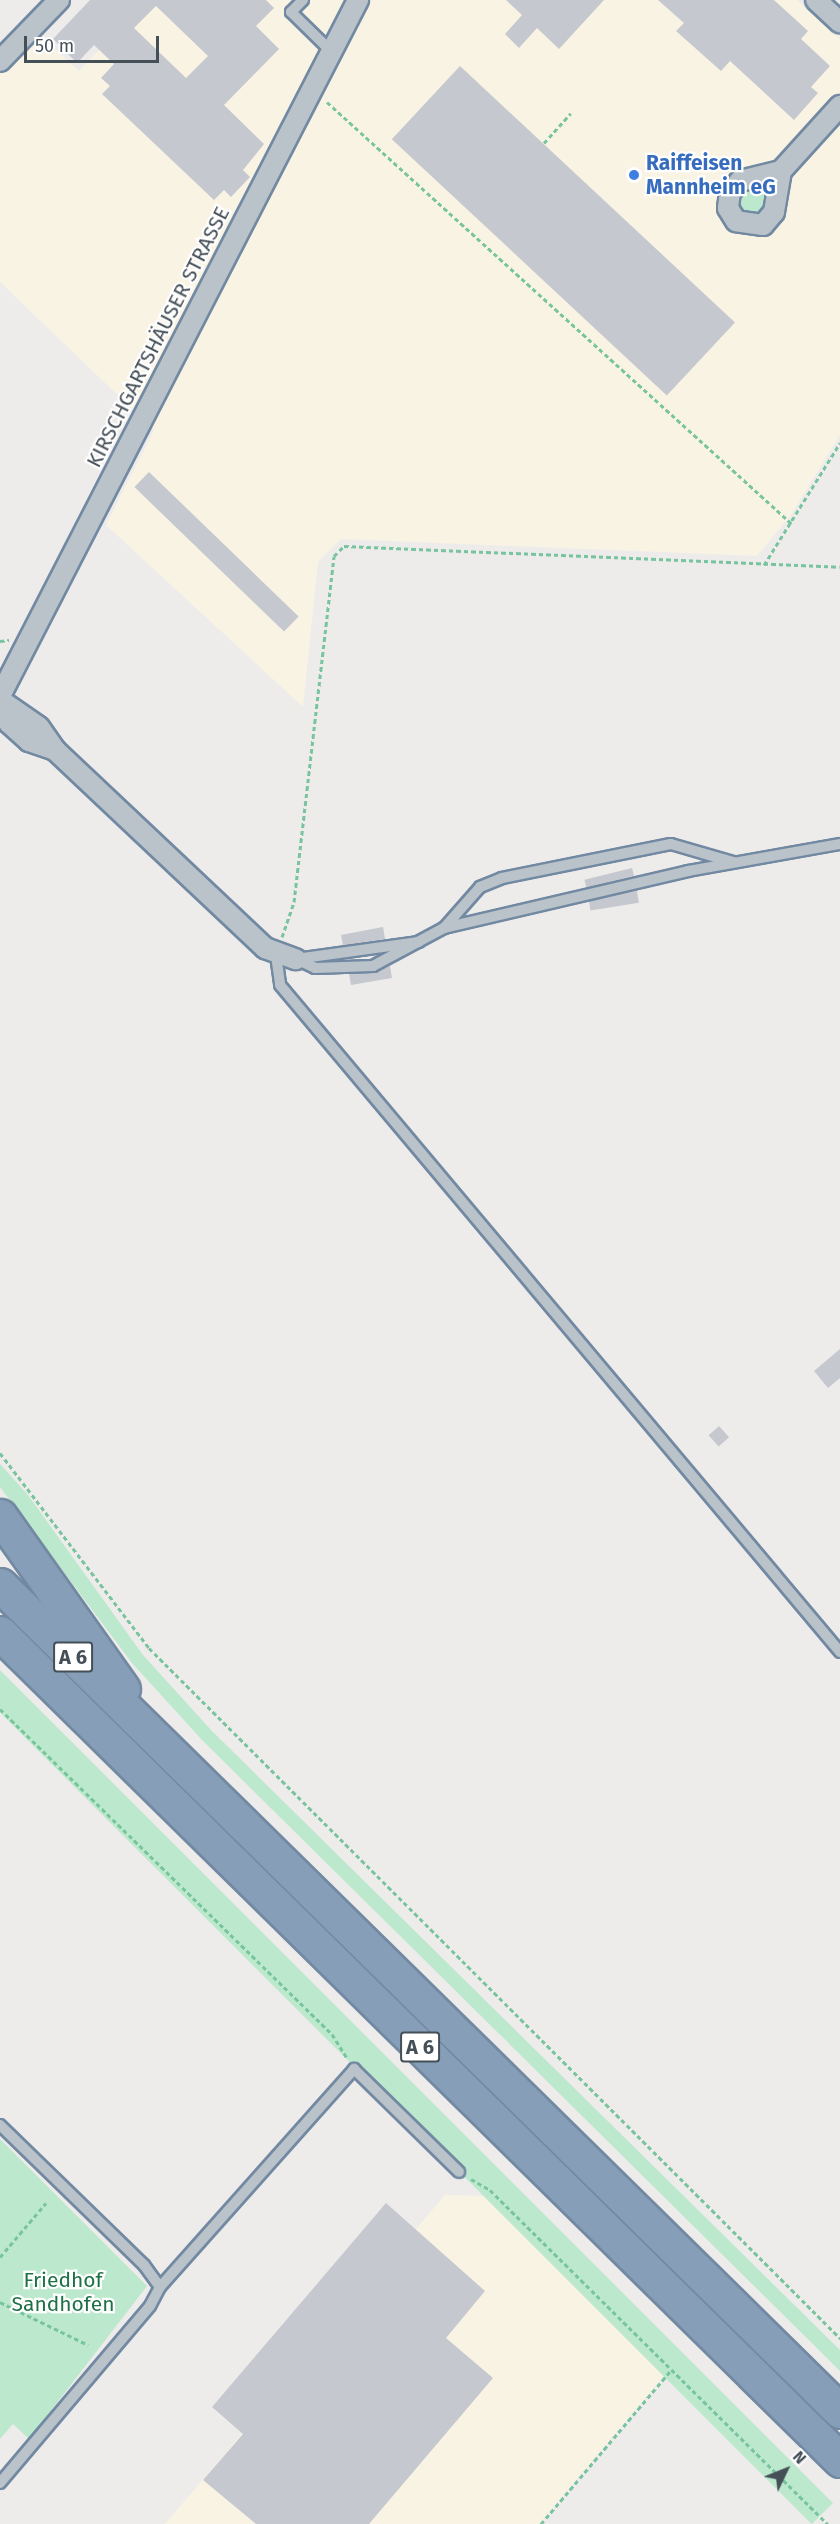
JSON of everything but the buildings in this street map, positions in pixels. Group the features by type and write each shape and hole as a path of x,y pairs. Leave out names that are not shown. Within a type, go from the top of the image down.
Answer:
{"highway":[{"path":"0,1516 109,1663 147,1729"},
{"name":"A 6","path":"0,1585 840,2410"},
{"name":"A 6","path":"0,1633 840,2460"}],"street":[{"path":"0,61 59,0"},
{"name":"KIRSCHGARTSHÄUSER STRASSE","path":"0,700 358,0"},
{"path":"816,0 840,22"},
{"path":"781,171 840,106"},
{"path":"0,700 39,727 55,750 286,957"}],"lane":[{"path":"303,0 291,12 332,52"},
{"path":"286,957 315,968 364,968 423,942 444,928 480,887 502,879 671,844 736,863"},
{"path":"444,928 736,863 840,844"},
{"path":"286,957 423,942"},
{"path":"286,957 280,985 840,1652"},
{"path":"0,2483 150,2306 160,2287 354,2069 459,2172"},
{"path":"0,2125 144,2265 160,2287"}],"path":[{"path":"312,89 791,522"},
{"path":"543,143 571,113"},
{"path":"764,565 840,443"},
{"path":"286,957 334,555 344,546 840,567"},
{"path":"0,1453 149,1648 840,2338"},
{"path":"0,1709 332,2034 354,2069"},
{"path":"459,2172 490,2190 828,2524"},
{"path":"0,2257 46,2203"},
{"path":"0,2302 88,2345"},
{"path":"541,2524 671,2370"}],"shaded area":[{"path":"117,0 797,0 840,39 840,435 790,516 757,556 341,539 318,562 303,707 106,525 154,430 0,282 0,74 39,34 79,71 132,15"},
{"path":"445,2195 484,2196 668,2371 539,2524 165,2524"}],"green space":[{"path":"771,181 764,212 753,218 738,210 736,197 742,189"},
{"path":"0,1464 28,1495 143,1655 212,1731 840,2350 840,2371 202,1740 132,1663 0,1487"},
{"path":"0,1670 833,2503 812,2524 0,1712"},
{"name":"Friedhof Sandhofen","path":"0,2139 147,2286 29,2439 13,2424 0,2439"}],"place":[{"name":"Raiffeisen Mannheim eG","path":"634,175"}]}
